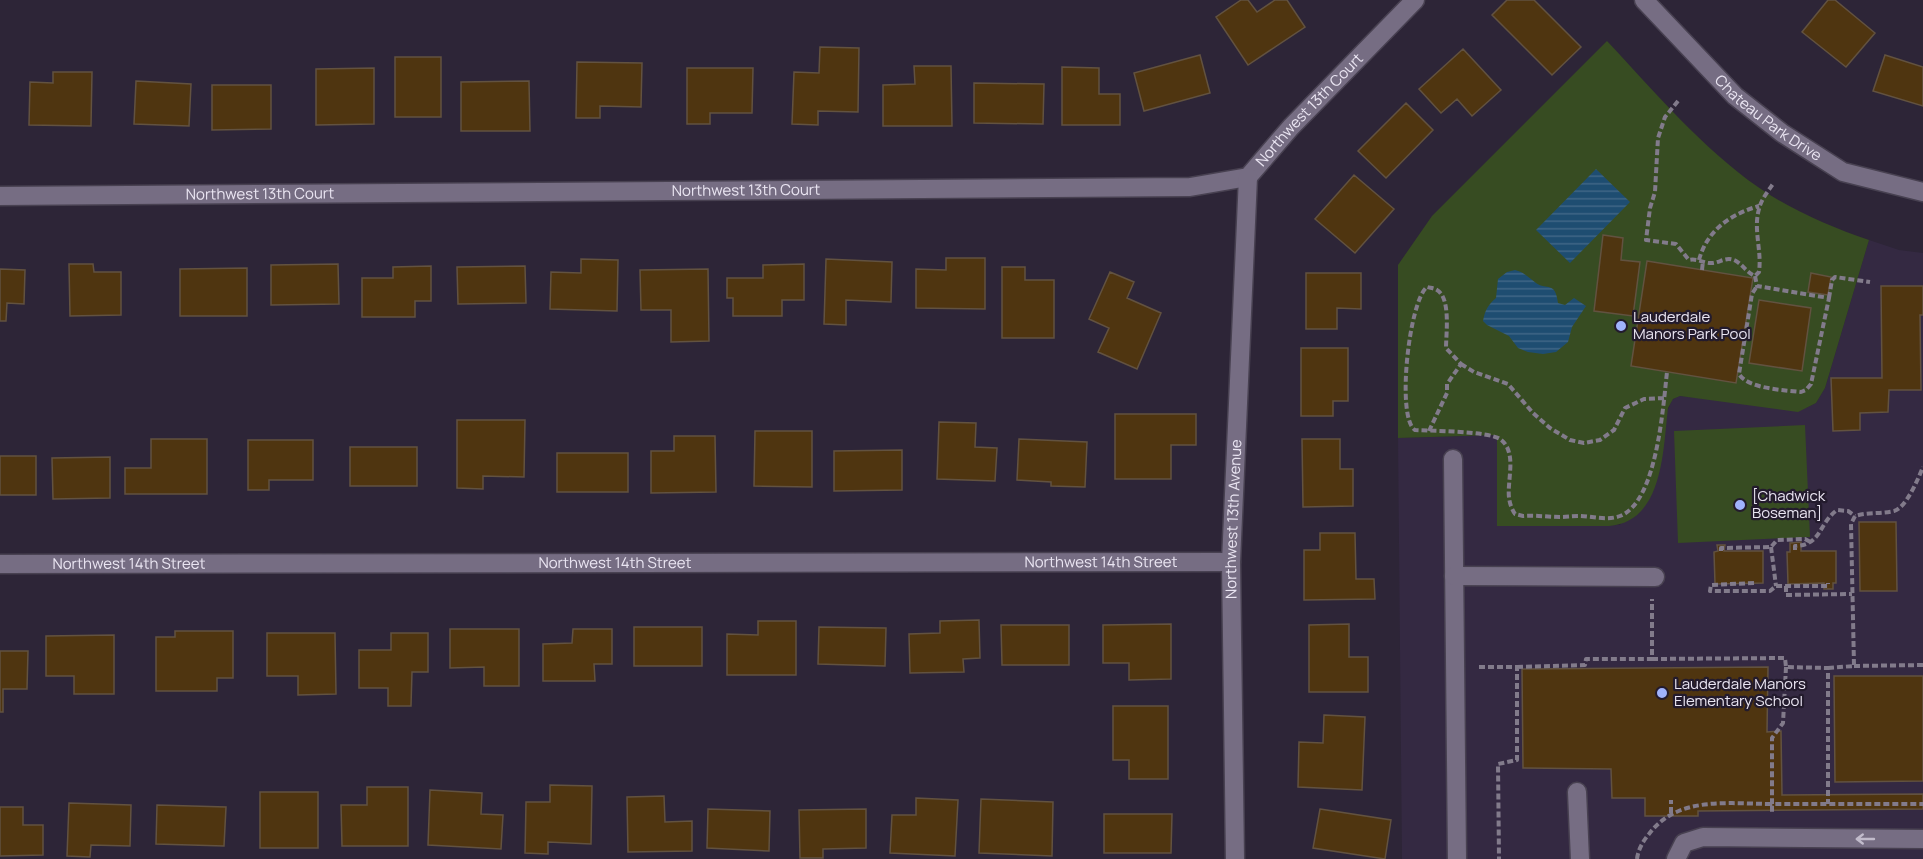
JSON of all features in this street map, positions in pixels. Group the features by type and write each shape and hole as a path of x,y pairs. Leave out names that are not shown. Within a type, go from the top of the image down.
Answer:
{"street":[{"name":"Northwest 13th Court","path":"0,196 1190,187 1248,177 1291,127 1415,0"},
{"name":"Chateau Park Drive","path":"1644,0 1735,96 1782,133 1843,171 1923,192"},
{"name":"Northwest 13th Avenue","path":"1235,859 1231,562 1248,177"},
{"path":"1453,459 1457,859"},
{"name":"Northwest 14th Street","path":"0,564 1231,562"},
{"path":"1454,576 1654,577"},
{"path":"1577,792 1580,859"},
{"path":"1676,859 1684,843 1703,837 1923,839"}],"path":[{"path":"1678,102 1665,117 1658,138 1656,192 1650,208 1646,240 1676,244 1689,260 1714,263 1724,258 1734,260 1747,273 1755,276"},
{"path":"1755,276 1759,272 1761,260 1756,221 1759,206 1773,184"},
{"path":"1702,270 1701,261 1706,240 1715,230 1744,211 1759,206"},
{"path":"1755,276 1757,286 1752,294 1739,374 1742,380 1750,384 1801,392 1811,384 1832,280 1835,277 1870,282"},
{"path":"1757,286 1829,298"},
{"path":"1664,398 1644,399 1625,408 1614,430 1600,440 1584,443 1570,440 1550,428 1533,413 1508,384 1473,372 1461,364 1446,348 1446,310 1443,298 1438,291 1427,287 1422,290 1418,299 1408,346 1406,397 1411,427 1415,430 1488,435 1500,439 1508,449 1511,461 1509,505 1515,514 1523,516 1608,518 1620,516 1630,509 1642,495 1651,469 1661,426 1664,398 1666,372"},
{"path":"1430,431 1447,393 1447,384 1461,364"},
{"path":"1854,666 1851,524 1855,516 1867,512 1896,511 1914,488 1923,467"},
{"path":"1795,550 1796,546 1807,546 1812,543 1830,516 1837,510 1848,511 1855,516"},
{"path":"1776,586 1771,547 1777,540 1805,540 1812,543"},
{"path":"1721,551 1721,548 1771,547"},
{"path":"1653,659 1654,577"},
{"path":"1754,583 1710,585 1710,591 1770,591 1776,586 1828,586 1828,583"},
{"path":"1786,586 1786,595 1852,594"},
{"path":"1455,667 1585,665 1586,659 1785,658 1783,723 1772,738 1772,804 1923,804"},
{"path":"1786,667 1923,665"},
{"path":"1499,859 1498,764 1517,760 1517,667"},
{"path":"1828,668 1828,804"},
{"path":"1671,800 1671,813"}],"shaded area":[{"name":"Lauderdale Manors Elementary School","path":"1869,240 1899,250 1923,253 1923,859 1402,859 1398,438 1497,435 1498,526 1620,525 1672,400 1679,396 1806,408 1816,403 1825,388"}],"green space":[{"name":"Lauderdale Manors Park Pool","path":"1607,41 1698,137 1738,172 1758,187 1798,210 1826,224 1869,240 1825,388 1816,403 1798,412 1680,396 1673,399 1668,408 1662,462 1651,497 1641,512 1627,521 1609,526 1497,526 1497,435 1398,438 1398,265 1432,216"},
{"path":"1805,425 1810,537 1678,543 1674,431"}],"water":[{"path":"1596,169 1630,202 1570,263 1536,230"},
{"path":"1515,270 1540,285 1553,289 1558,303 1565,305 1574,298 1586,306 1572,327 1568,342 1556,352 1543,354 1518,348 1509,336 1483,321 1487,308 1496,298 1498,279 1507,272"}],"building":[{"path":"1241,0 1248,0 1257,12 1275,0 1287,0 1305,27 1248,65 1216,17"},
{"path":"1507,0 1534,0 1581,47 1552,75 1492,15"},
{"path":"1828,0 1835,0 1875,33 1846,67 1802,32"},
{"path":"820,47 859,48 858,112 818,111 818,125 792,124 794,72 819,73"},
{"path":"1463,49 1501,90 1472,116 1457,99 1441,113 1419,89"},
{"path":"1200,55 1210,93 1144,111 1134,73"},
{"path":"1885,55 1923,67 1923,106 1873,91"},
{"path":"395,57 441,57 441,117 395,117"},
{"path":"577,62 642,63 641,107 600,106 600,118 576,118"},
{"path":"914,66 951,66 952,126 883,126 883,85 915,84"},
{"path":"1062,67 1099,68 1099,94 1120,94 1120,125 1062,125"},
{"path":"374,68 374,124 316,125 316,69"},
{"path":"687,68 753,68 752,113 710,113 710,124 687,124"},
{"path":"53,72 92,72 91,126 29,125 30,82 53,83"},
{"path":"136,81 191,84 189,126 134,124"},
{"path":"529,81 530,131 461,131 461,82"},
{"path":"974,83 1044,84 1043,124 974,123"},
{"path":"212,85 271,85 271,129 212,130"},
{"path":"1406,103 1433,130 1386,178 1358,151"},
{"path":"1354,175 1394,209 1355,253 1315,219"},
{"path":"1603,235 1623,238 1621,260 1640,262 1633,316 1594,311"},
{"path":"946,258 985,258 985,309 916,308 916,269 946,270"},
{"path":"581,259 618,260 617,311 550,309 551,272 581,273"},
{"path":"826,259 892,262 891,302 846,300 846,325 824,324"},
{"name":"Lauderdale Manors Park Pool","path":"1647,261 1753,278 1736,383 1631,366"},
{"path":"69,264 93,264 94,272 121,272 121,315 70,316"},
{"path":"338,264 339,304 271,305 271,265"},
{"path":"804,264 804,300 782,300 782,316 733,316 733,298 727,298 727,278 763,278 763,265"},
{"path":"431,266 431,301 415,301 415,317 362,317 362,278 393,278 393,267"},
{"path":"525,266 526,303 458,304 457,267"},
{"path":"1002,267 1025,267 1025,280 1054,280 1054,338 1002,338"},
{"path":"247,268 247,316 180,316 180,269"},
{"path":"0,269 25,270 24,304 7,303 6,321 0,321"},
{"path":"708,269 709,341 671,342 671,310 641,310 640,270"},
{"path":"1110,272 1134,282 1127,298 1161,313 1137,369 1098,352 1109,328 1089,319"},
{"path":"1306,273 1361,273 1361,309 1337,308 1337,329 1306,329"},
{"path":"1811,273 1831,277 1828,295 1808,292"},
{"path":"1881,286 1923,286 1923,315 1920,315 1921,390 1889,390 1888,412 1860,413 1860,430 1833,431 1831,378 1882,378"},
{"path":"1759,300 1811,308 1802,371 1749,363"},
{"path":"1301,348 1348,348 1348,401 1333,401 1333,416 1301,416"},
{"path":"1115,414 1196,414 1196,445 1171,445 1171,479 1115,479"},
{"path":"457,420 525,420 524,477 483,476 483,489 457,488"},
{"path":"939,422 976,423 975,447 997,448 995,481 937,479"},
{"path":"755,431 812,431 812,487 754,486"},
{"path":"674,436 715,436 716,492 651,493 651,451 674,451"},
{"path":"151,439 207,439 207,494 125,494 125,468 151,468"},
{"path":"1019,439 1087,442 1085,487 1051,486 1051,482 1017,480"},
{"path":"1302,439 1340,439 1340,469 1353,469 1353,506 1303,507"},
{"path":"248,440 313,440 313,480 269,480 269,490 248,490"},
{"path":"350,447 417,447 417,486 350,486"},
{"path":"902,450 902,490 834,491 834,451"},
{"path":"557,453 628,453 628,492 557,492"},
{"path":"0,456 36,456 36,495 0,495"},
{"path":"110,457 110,498 53,499 52,458"},
{"path":"1859,522 1896,522 1897,591 1860,591"},
{"path":"1320,533 1355,533 1356,579 1374,579 1375,599 1304,600 1304,550 1320,550"},
{"path":"1801,542 1801,551 1836,551 1836,583 1833,583 1833,589 1824,589 1824,583 1788,584 1787,552 1790,552 1790,543"},
{"path":"1717,545 1725,545 1724,551 1763,551 1763,583 1715,584 1714,552 1718,551"},
{"path":"979,620 980,658 963,659 964,672 910,673 909,634 940,633 940,621"},
{"path":"758,621 796,621 796,675 727,675 727,634 758,635"},
{"path":"1171,624 1171,679 1129,680 1129,663 1103,663 1103,625"},
{"path":"1349,624 1349,657 1368,657 1368,692 1309,692 1309,625"},
{"path":"1001,625 1069,625 1069,665 1002,665"},
{"path":"634,627 702,627 702,666 634,666"},
{"path":"819,627 886,628 885,666 818,664"},
{"path":"450,629 519,629 519,686 484,686 484,667 450,668"},
{"path":"573,629 612,629 612,664 594,664 595,681 543,681 543,644 572,643"},
{"path":"175,631 233,631 233,678 217,678 217,691 156,691 156,637 175,637"},
{"path":"267,633 335,633 336,694 298,695 298,676 267,676"},
{"path":"391,633 428,633 428,672 412,672 411,706 388,706 388,688 359,688 359,650 391,650"},
{"path":"114,635 114,694 74,694 74,676 46,676 46,636"},
{"path":"0,651 28,651 27,689 3,689 3,712 0,712"},
{"path":"1768,667 1767,732 1781,731 1782,795 1923,794 1923,809 1698,811 1698,816 1645,816 1645,798 1612,798 1611,769 1523,768 1522,669"},
{"path":"1834,676 1923,676 1923,781 1835,782"},
{"path":"1113,706 1168,706 1168,779 1129,779 1129,760 1113,760"},
{"path":"1324,715 1365,717 1362,790 1298,787 1299,742 1323,743"},
{"path":"550,785 592,786 591,844 548,842 548,854 525,853 526,802 550,802"},
{"path":"367,787 408,787 408,846 342,846 341,805 367,805"},
{"path":"430,790 482,793 481,814 503,815 501,849 428,845"},
{"path":"260,792 318,792 318,848 260,848"},
{"path":"664,796 665,822 692,821 692,851 628,852 627,797"},
{"path":"916,798 958,800 955,856 890,853 892,815 916,815"},
{"path":"981,799 1053,802 1052,856 979,853"},
{"path":"69,803 131,805 130,846 91,845 90,857 67,856"},
{"path":"157,805 226,807 224,846 156,844"},
{"path":"0,807 23,807 23,825 43,825 43,855 0,856"},
{"path":"708,809 770,811 769,851 707,848"},
{"path":"866,809 866,848 823,849 823,858 800,858 799,810"},
{"path":"1320,809 1391,820 1385,859 1313,848"},
{"path":"1104,814 1172,814 1171,853 1104,853"}],"place":[{"name":"Lauderdale Manors Park Pool","path":"1621,326"},
{"name":"[Chadwick Boseman]","path":"1740,505"},
{"name":"Lauderdale Manors Elementary School","path":"1662,693"}]}
